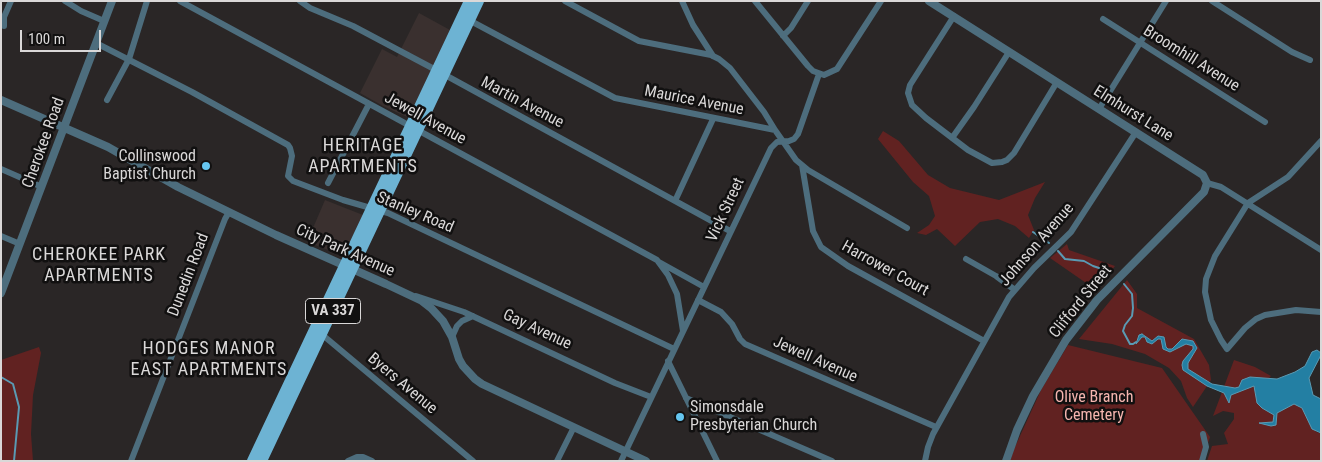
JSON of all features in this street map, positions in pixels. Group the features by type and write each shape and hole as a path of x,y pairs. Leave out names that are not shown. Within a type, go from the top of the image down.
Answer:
{"main road":[{"name":"VA 337","path":"466,18 469,1"},
{"name":"VA 337","path":"252,461 318,331 466,18 479,1"},
{"name":"VA 337","path":"262,461 318,331"}],"street":[{"path":"4,26 4,17 10,1"},
{"path":"65,1 81,11 104,21"},
{"name":"Cherokee Road","path":"1,293 112,1"},
{"path":"106,100 129,59 147,1"},
{"name":"Jewell Avenue","path":"180,1 188,3 369,104 704,286"},
{"name":"Martin Avenue","path":"300,1 310,8 353,26 730,231"},
{"path":"565,1 639,41 713,56 725,63 764,112 782,142 802,165 907,228"},
{"path":"682,1 693,25 713,56"},
{"path":"755,1 808,66 819,74 830,74 837,69 881,1"},
{"path":"783,36 791,28 808,1"},
{"name":"Elmhurst Lane","path":"929,1 1203,175 1207,183 1221,187 1321,250"},
{"path":"1099,109 1166,1"},
{"path":"1212,1 1292,52 1310,60"},
{"path":"954,16 910,85 908,94 912,105 926,118 985,160 996,163 1007,160 1014,153 1057,82"},
{"name":"Maurice Avenue","path":"466,18 614,98 775,130"},
{"name":"Broomhill Avenue","path":"1103,20 1265,122"},
{"name":"Stanley Road","path":"96,43 288,145 292,152 288,176 292,182 388,213 674,349"},
{"path":"952,138 974,108 1009,52"},
{"name":"Vick Street","path":"621,461 771,148 774,144 789,142 798,134 819,74"},
{"name":"City Park Avenue","path":"1,100 108,147 171,183 308,251 422,301 437,314 452,337 463,366 482,384 646,461"},
{"path":"328,183 369,104"},
{"path":"676,202 713,119"},
{"name":"Johnson Avenue","path":"925,461 928,447 936,428 984,340 1015,290 1034,268 1071,232 1136,132"},
{"path":"1321,141 1288,176 1248,203 1215,256 1205,285 1206,304 1211,320 1220,340 1227,349 1245,328 1256,319 1265,315 1296,310 1321,312"},
{"name":"Harrower Court","path":"802,165 813,231 821,247 848,266 984,340"},
{"path":"1,169 42,187"},
{"name":"Clifford Street","path":"1006,461 1017,430 1033,396 1066,340 1097,300 1204,192 1207,183"},
{"name":"Dunedin Road","path":"131,461 229,212"},
{"path":"1,236 20,244"},
{"path":"966,259 996,276 1015,290"},
{"name":"Jewell Avenue","path":"657,260 668,275 677,294 683,330"},
{"name":"Gay Avenue","path":"408,294 429,299 473,316 651,398"},
{"name":"Jewell Avenue","path":"698,300 721,312 732,324 745,344 936,428"},
{"path":"452,337 457,326 473,316"},
{"name":"Byers Avenue","path":"318,331 473,461"},
{"path":"668,361 717,461"},
{"path":"686,398 832,461"},
{"path":"557,461 574,427"},
{"path":"1202,461 1206,447 1203,434"},
{"path":"348,461 357,456 372,461"}],"shaded area":[{"path":"419,13 450,30 410,115 407,117 360,93 382,49 397,57"},
{"path":"325,200 363,215 344,254 307,242"}],"green space":[{"path":"883,131 899,141 928,175 950,188 999,200 1045,182 1035,198 1028,215 1034,230 1029,238 1015,226 998,219 980,222 955,246 937,229 926,235 917,233 929,225 935,216 929,196 913,182 878,139"},
{"path":"1067,244 1069,250 1115,266 1095,292 1089,285 1050,258"},
{"path":"1127,280 1137,294 1137,308 1194,339 1209,365 1211,380 1193,407 1187,398 1181,381 1169,368 1145,354 1112,344 1079,339"},
{"name":"Olive Branch Cemetery","path":"1068,345 1162,368 1210,437 1202,461 1010,461 1041,390"},
{"path":"39,347 41,353 33,395 31,434 33,461 1,461 1,360"},
{"path":"1234,360 1255,367 1271,376 1262,385 1301,384 1316,432 1321,433 1321,461 1207,461 1212,446 1228,444 1224,433 1234,419 1234,413 1223,411 1213,416"}],"water":[{"path":"1142,334 1152,341 1158,336 1164,337 1168,349 1172,349 1182,339 1193,341 1197,348 1188,363 1188,369 1212,384 1235,388 1239,387 1242,380 1250,377 1277,379 1295,372 1305,366 1312,352 1317,350 1321,355 1309,378 1313,395 1321,399 1321,433 1312,429 1302,408 1294,404 1277,413 1276,425 1271,426 1259,423 1273,422 1274,415 1257,403 1254,386 1231,395 1229,403 1224,393 1207,386 1183,370 1183,361 1193,349 1193,346 1186,344 1170,352 1163,349 1161,339 1152,344 1147,342 1145,337 1142,337 1136,344 1139,335"}],"waterway":[{"path":"1033,232 1049,243"},
{"path":"1058,251 1065,259 1084,261 1111,272"},
{"path":"1124,284 1132,294 1133,308 1132,316 1123,331 1130,344 1136,342"},
{"path":"1,377 13,384 19,407 14,461"}],"place":[{"name":"Collinswood Baptist Church","path":"206,166"},
{"name":"Simonsdale Presbyterian Church","path":"680,417"}],"district":[{"name":"HERITAGE APARTMENTS","path":"363,156"},
{"name":"CHEROKEE PARK APARTMENTS","path":"99,265"},
{"name":"HODGES MANOR EAST APARTMENTS","path":"209,359"}]}
